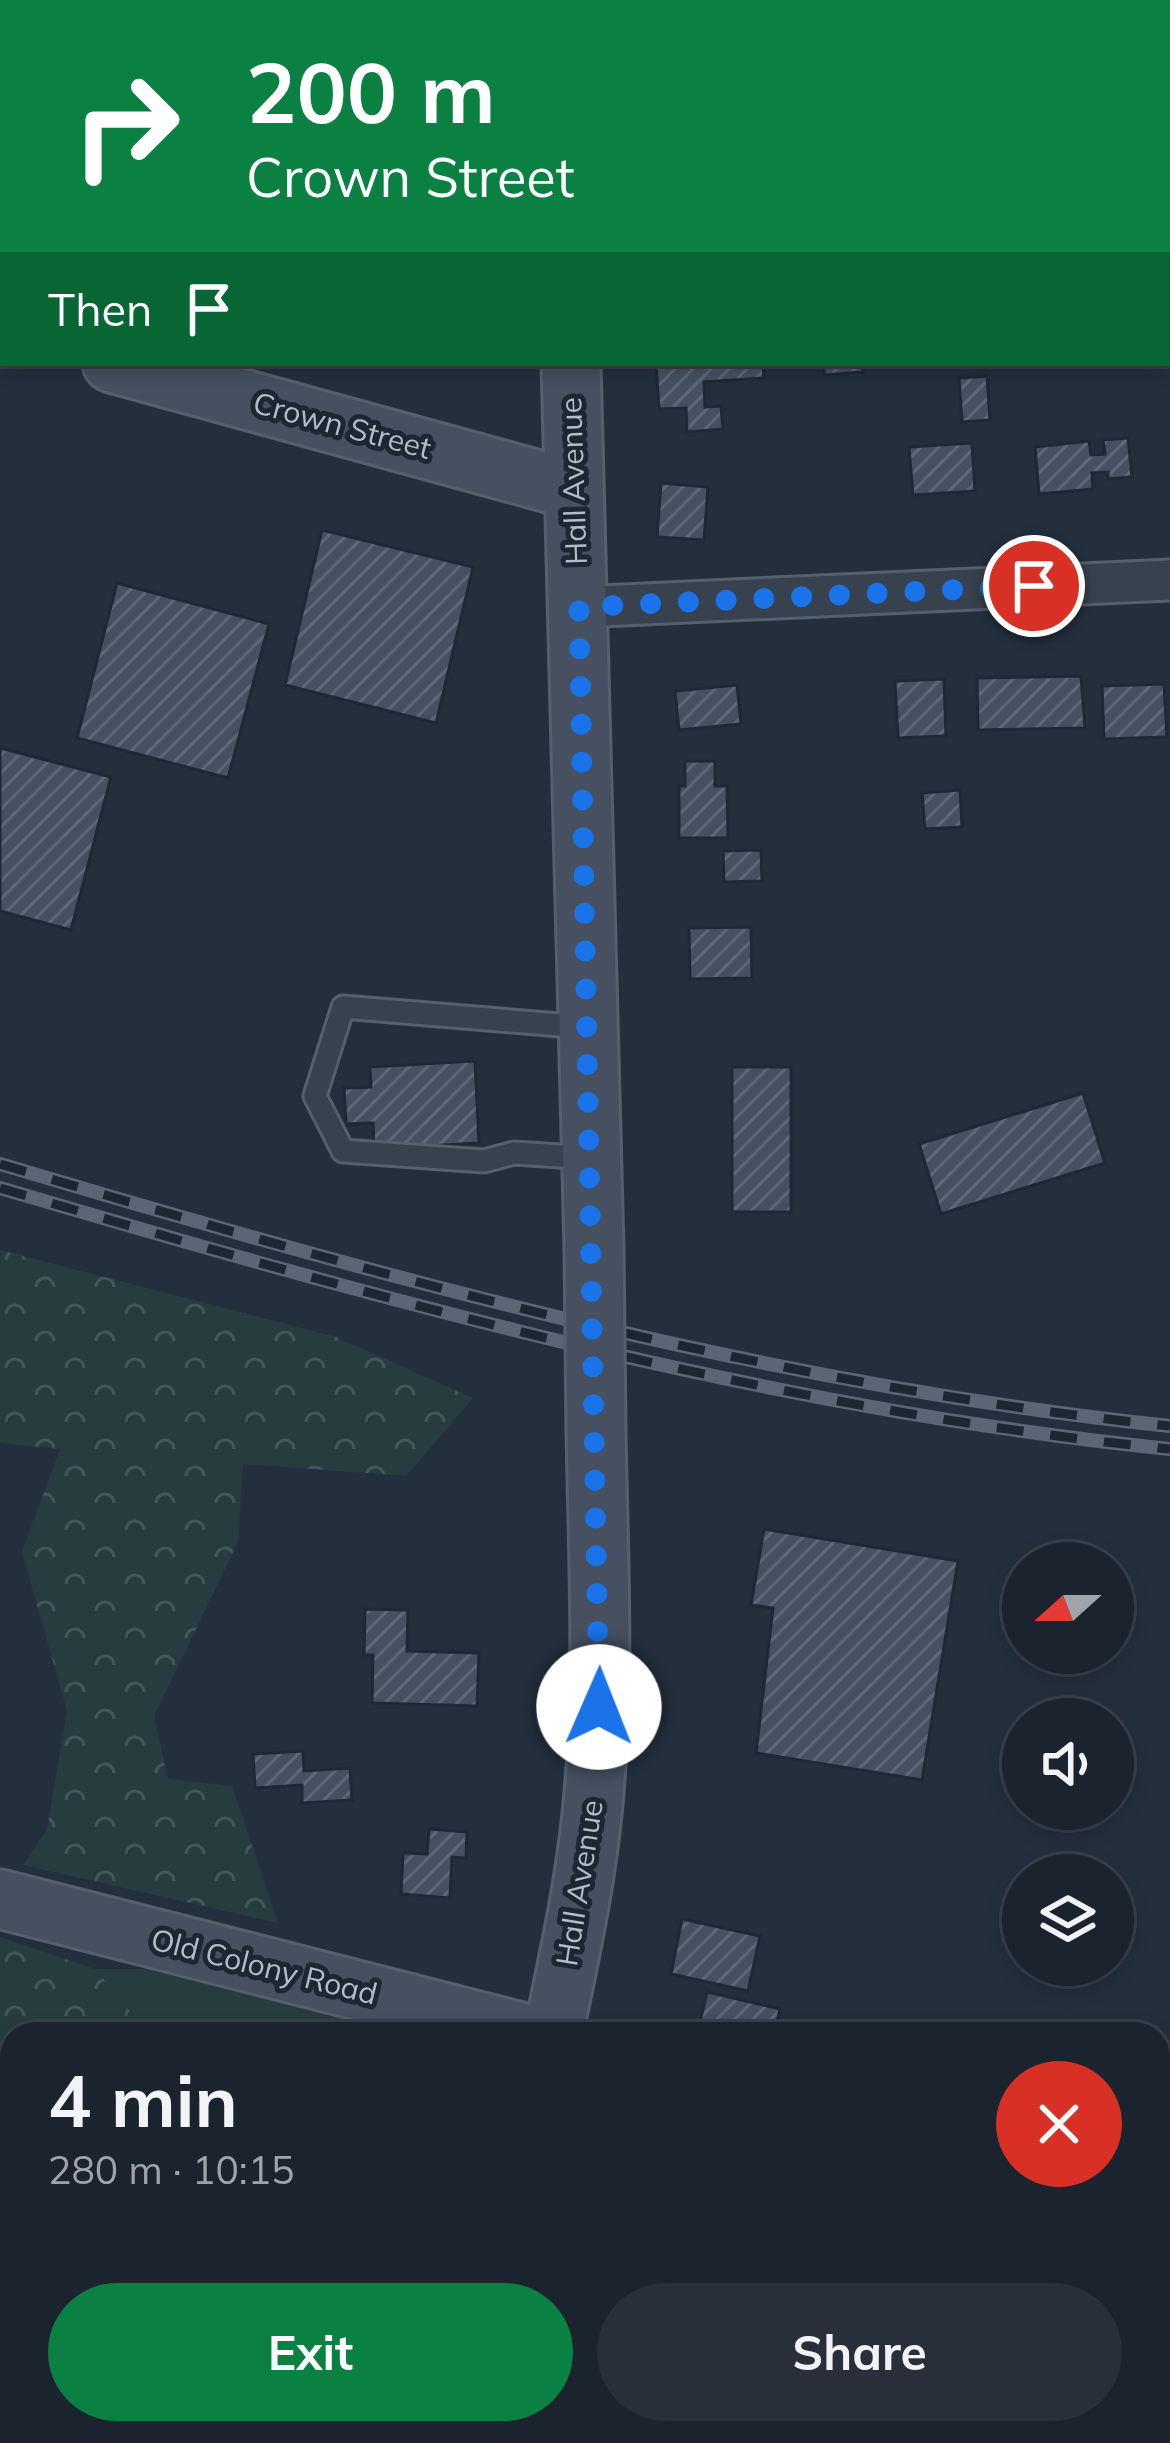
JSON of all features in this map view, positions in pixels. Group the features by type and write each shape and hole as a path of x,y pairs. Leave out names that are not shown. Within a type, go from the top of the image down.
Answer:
{"street":[{"name":"Crown Street","path":"123,366 572,488"},
{"name":"Hall Avenue","path":"556,2022 584,1882 601,1670 572,366"},
{"path":"579,607 1170,580"},
{"name":"Old Colony Road","path":"0,1898 482,2022"}],"lane":[{"path":"590,1028 343,1007 315,1096 343,1151 484,1161 514,1153 592,1158"}],"green space":[{"path":"0,1250 336,1337 473,1398 406,1476 243,1464 238,1542 154,1716 168,1779 232,1786 278,1923 23,1865 47,1829 67,1711 22,1552 60,1449 0,1443"},
{"path":"0,1937 95,1969 139,2022 0,2022"},
{"path":"95,1969 151,1969 372,2022 139,2022"}],"building":[{"path":"656,366 763,366 764,378 704,382 705,407 721,406 723,429 687,432 686,408 659,409"},
{"path":"824,366 862,366 863,372 824,375"},
{"path":"987,376 990,420 962,422 959,378"},
{"path":"1128,438 1132,477 1108,479 1108,472 1092,473 1093,489 1039,494 1035,447 1089,441 1091,455 1105,454 1103,440"},
{"path":"972,443 975,491 913,495 909,447"},
{"path":"661,483 708,487 704,540 657,537"},
{"path":"322,530 473,567 436,723 285,685"},
{"path":"117,583 269,624 228,778 77,738"},
{"path":"1081,676 1085,728 978,730 977,678"},
{"path":"944,679 946,736 898,738 895,681"},
{"path":"1164,684 1167,737 1104,739 1102,686"},
{"path":"737,685 741,724 679,730 675,691"},
{"path":"0,748 111,777 71,930 0,911"},
{"path":"685,761 715,761 715,786 727,786 728,838 679,838 679,786 685,786"},
{"path":"960,790 962,827 925,829 922,793"},
{"path":"761,850 762,881 724,882 723,851"},
{"path":"751,927 752,978 690,979 689,928"},
{"path":"475,1061 479,1143 374,1149 373,1123 346,1124 344,1088 371,1087 370,1067"},
{"path":"732,1067 791,1067 791,1212 732,1212"},
{"path":"1083,1093 1105,1163 941,1214 919,1144"},
{"path":"764,1529 958,1561 922,1780 756,1753 773,1608 751,1605"},
{"path":"365,1609 408,1610 407,1651 479,1653 477,1706 372,1703 373,1655 364,1655"},
{"path":"303,1751 304,1771 350,1768 352,1800 302,1803 302,1785 255,1788 253,1754"},
{"path":"429,1829 467,1832 466,1858 452,1857 450,1898 401,1894 403,1853 427,1854"},
{"path":"682,1919 760,1936 748,1991 671,1974"},
{"path":"707,1992 780,2009 777,2022 700,2022"}],"railway":[{"path":"0,1164 434,1286 726,1355 1021,1408 1170,1426"},
{"path":"0,1188 434,1310 726,1379 1021,1431 1170,1449"}],"route":[{"path":"599,1707 579,607 1034,586"}]}
